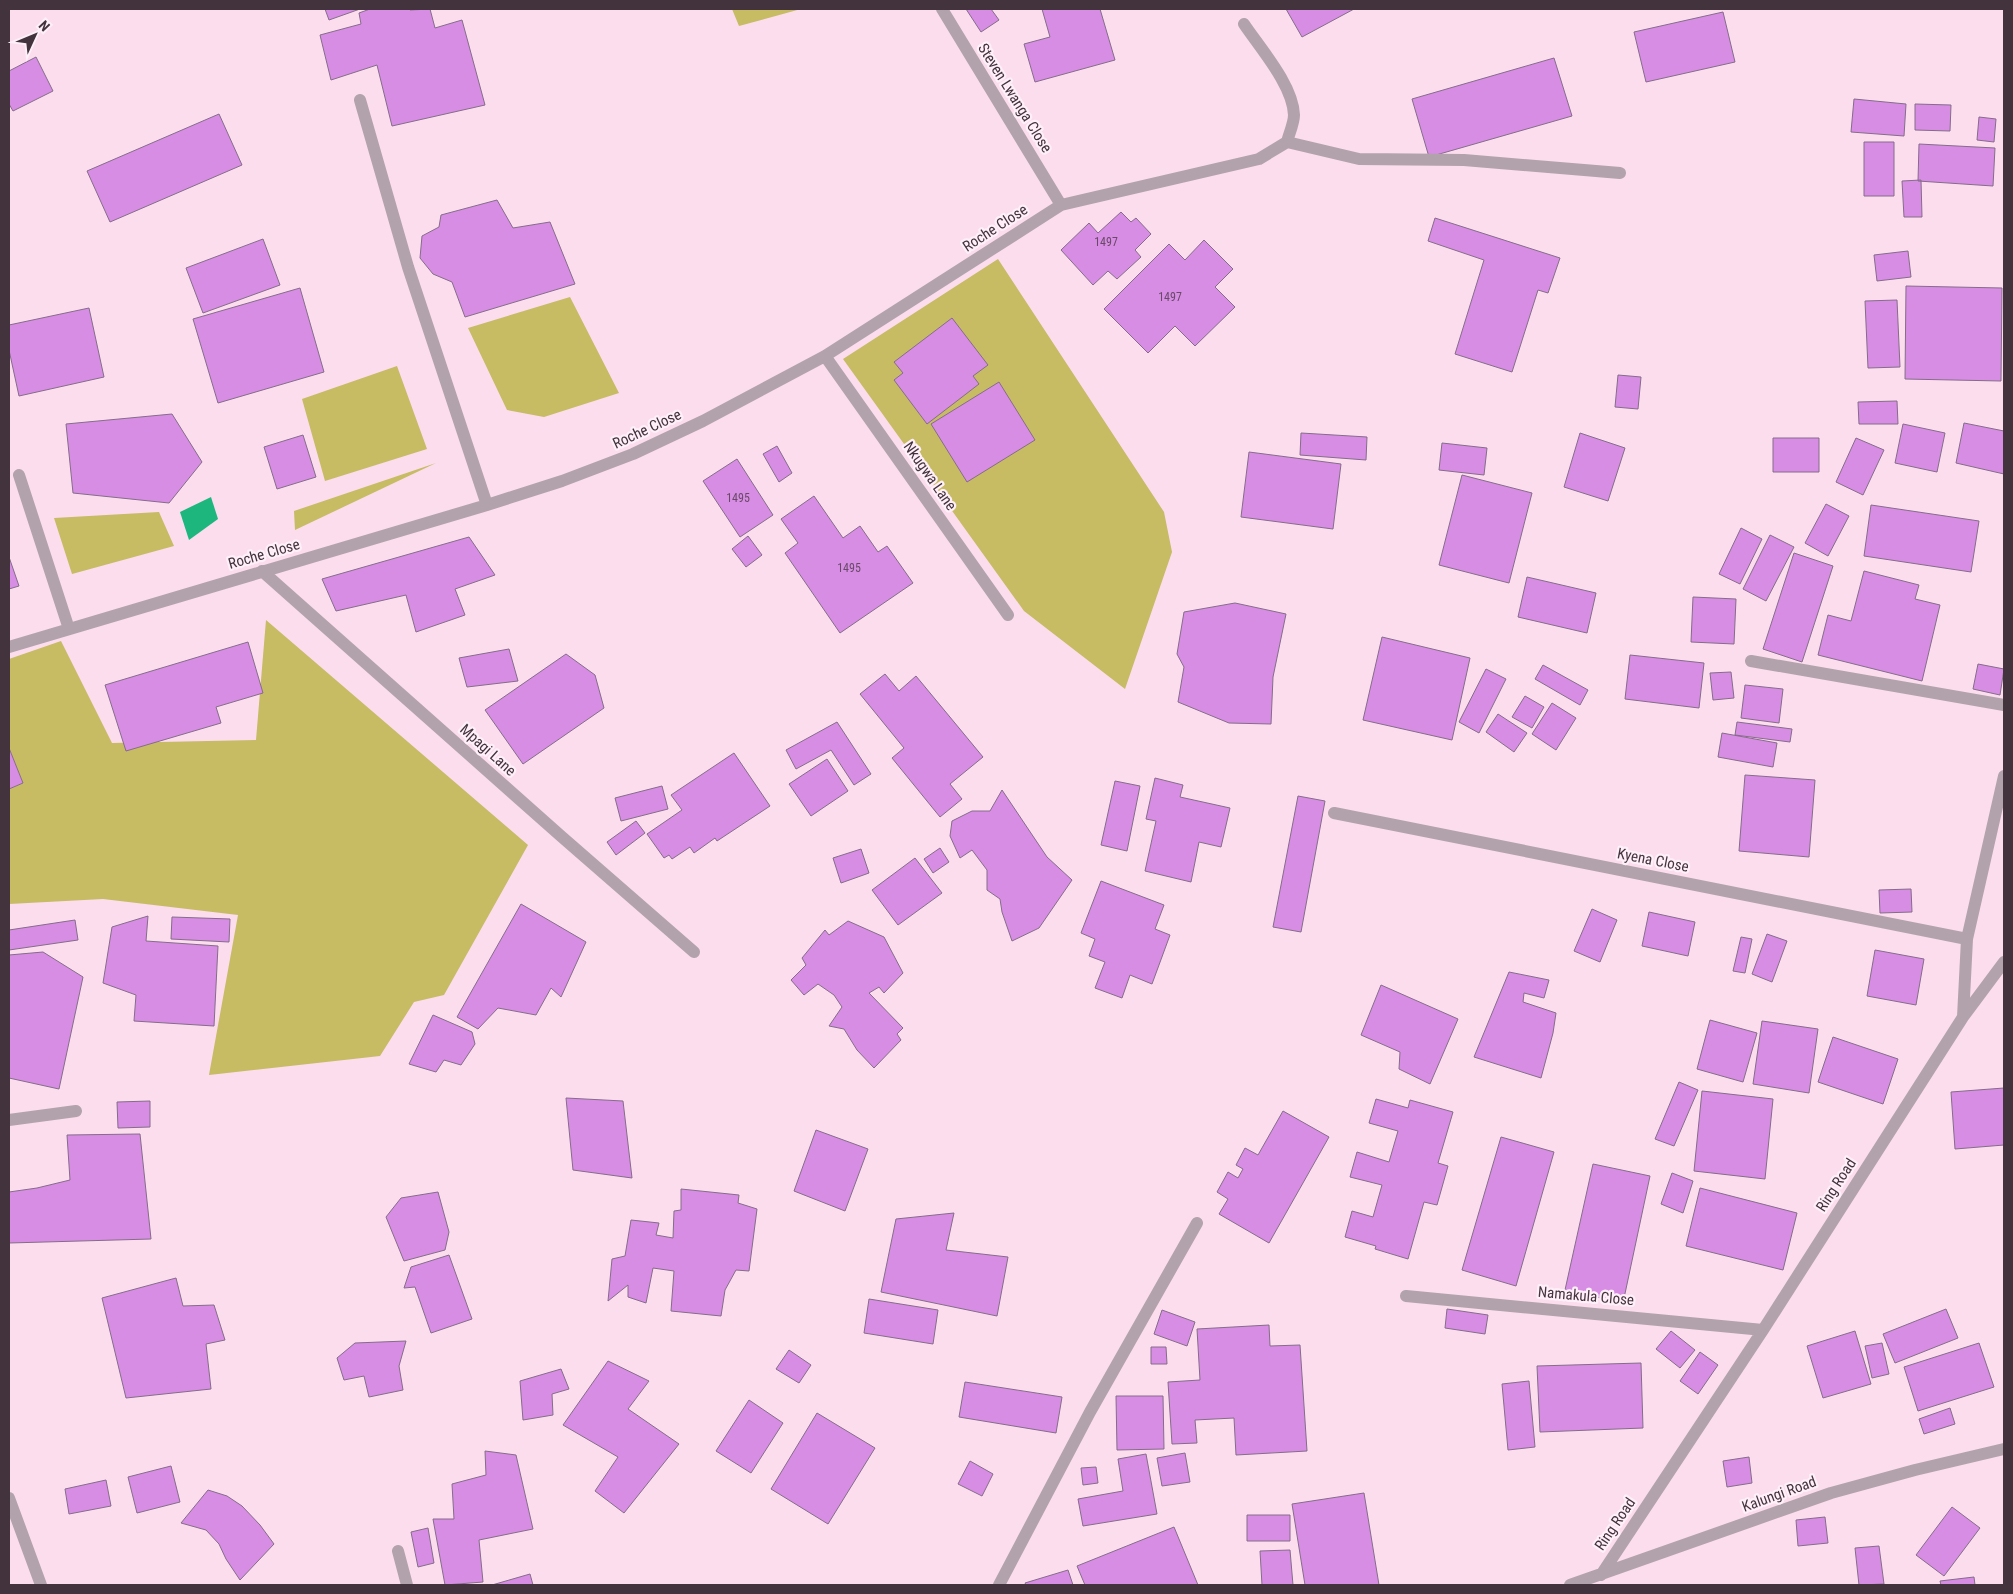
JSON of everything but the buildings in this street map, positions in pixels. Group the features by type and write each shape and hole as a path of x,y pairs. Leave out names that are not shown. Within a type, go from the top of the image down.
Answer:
{"street":[{"name":"Steven Lwanga Close","path":"942,9 1061,205"},
{"path":"1244,24 1281,77 1291,98 1294,116 1287,142 1359,159 1464,160 1620,173"},
{"path":"360,100 408,267 487,505"},
{"name":"Roche Close","path":"9,647 487,505 562,481 633,454 703,420 825,356 1061,205 1259,159 1287,142"},
{"name":"Nkugwa Lane","path":"825,356 1008,615"},
{"path":"19,475 69,629"},
{"name":"Mpagi Lane","path":"262,571 694,952"},
{"path":"1751,662 2004,705"},
{"path":"1963,1018 1966,939 2004,776"},
{"name":"Kyena Close","path":"1334,813 1966,939"},
{"name":"Ring Road","path":"1602,1580 1963,1018 2004,962"},
{"path":"9,1120 76,1111"},
{"path":"999,1585 1086,1420 1165,1276 1197,1223"},
{"name":"Namakula Close","path":"1406,1296 1763,1330"},
{"name":"Kalungi Road","path":"1570,1585 1602,1580 1831,1493 2004,1449"},
{"path":"9,1498 41,1585"},
{"path":"398,1551 408,1585"}],"shaded area":[{"path":"732,9 801,9 739,26"},
{"path":"998,259 1164,512 1172,552 1125,689 1024,611 843,359"},
{"path":"570,297 619,393 544,417 507,410 468,328"},
{"path":"397,366 427,449 325,481 302,399"},
{"path":"436,463 295,530 294,511"},
{"path":"211,497 218,519 189,540 180,512"},
{"path":"159,512 174,546 72,574 54,518"},
{"path":"266,620 528,845 444,995 414,1002 380,1056 209,1075 238,915 103,899 9,904 9,789 23,783 9,748 9,659 61,641 112,743 256,740"}]}
